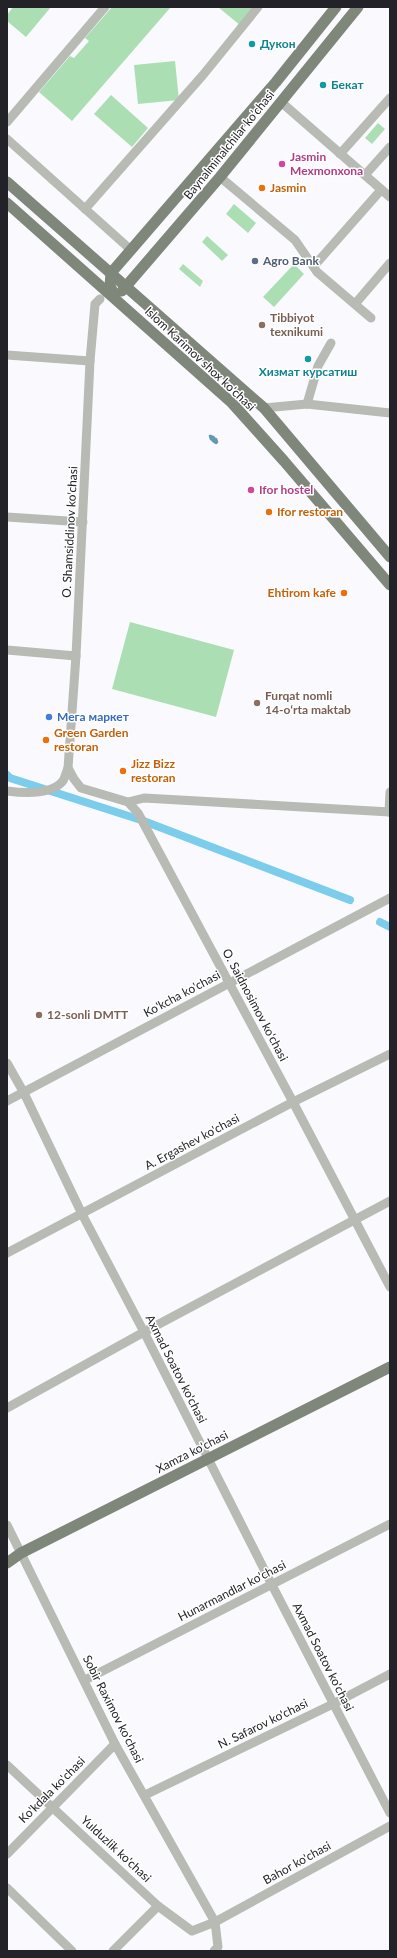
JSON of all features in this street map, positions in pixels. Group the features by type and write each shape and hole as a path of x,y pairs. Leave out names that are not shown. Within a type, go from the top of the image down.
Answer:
{"main road":[{"name":"Baynalminalchilar ko’chasi","path":"100,285 276,82 336,7"},
{"name":"Baynalminalchilar ko’chasi","path":"116,299 220,177 358,7"},
{"name":"Islom Karimov shox ko'chasi","path":"7,182 264,408 390,557"},
{"name":"Islom Karimov shox ko'chasi","path":"7,203 232,403 284,461 390,585"},
{"path":"111,273 110,286 116,299"},
{"name":"Xamza ko'chasi","path":"7,1563 21,1553 390,1367"}],"street":[{"path":"7,122 105,7"},
{"path":"85,209 203,75 258,7"},
{"path":"340,154 390,98"},
{"path":"281,102 390,197"},
{"path":"7,139 131,250"},
{"path":"365,175 390,147"},
{"path":"220,177 295,240 317,272 371,318"},
{"path":"314,266 382,190"},
{"path":"355,304 390,263"},
{"path":"100,285 100,299"},
{"name":"Baynalminalchilar ko’chasi","path":"100,299 116,299"},
{"name":"O. Shamsiddinov ko'chasi","path":"68,768 76,656 90,361 95,304 100,299"},
{"path":"307,404 318,366 331,343"},
{"path":"7,355 90,361"},
{"path":"264,408 307,404 390,413"},
{"path":"7,517 83,522"},
{"path":"7,650 76,656"},
{"path":"7,791 21,792 46,789 62,782 68,768"},
{"path":"68,768 81,788 128,802 144,798 389,812 390,792"},
{"name":"O. Saidnosimov ko'chasi","path":"128,802 138,813 230,983 390,1287"},
{"name":"Ko'kcha ko'chasi","path":"7,1101 390,898"},
{"name":"A. Ergashev ko'chasi","path":"7,1253 293,1102 390,1054"},
{"name":"Axmad Soatov ko'chasi","path":"7,1063 24,1092 82,1214 390,1813"},
{"path":"7,1408 144,1332 390,1201"},
{"name":"Hunarmandlar ko'chasi","path":"84,1680 390,1524"},
{"name":"Sobir Raximov ko'chasi","path":"7,1525 115,1744 145,1794 215,1922"},
{"name":"N. Safarov ko'chasi","path":"145,1794 333,1704 390,1674"},
{"name":"Ko'kdala ko'chasi","path":"7,1854 115,1744"},
{"name":"Yulduzlik ko'chasi","path":"7,1765 53,1806 158,1906 192,1931 215,1922"},
{"name":"Bahor ko'chasi","path":"215,1922 390,1826"},
{"path":"7,1888 72,1951"},
{"path":"113,1951 158,1906"},
{"path":"215,1922 217,1950"}],"green space":[{"path":"13,7 51,7 26,37 7,21 7,15"},
{"path":"112,7 170,8 72,121 39,92 70,56 74,58 89,41 85,38"},
{"path":"218,7 255,7 241,26"},
{"path":"175,61 179,100 138,104 134,65"},
{"path":"111,95 148,128 132,147 94,114"},
{"path":"378,123 385,129 372,144 365,138"},
{"path":"234,204 256,223 248,233 226,214"},
{"path":"207,236 228,255 222,261 202,242"},
{"path":"183,264 203,281 200,287 179,269"},
{"path":"294,264 304,274 274,307 263,297"},
{"path":"130,622 234,650 216,717 112,689"}],"waterway":[{"path":"210,436 211,436 213,437 211,439 210,436"},
{"path":"213,437 215,439 214,441 211,439 213,437"},
{"path":"216,439 217,442 216,443 213,441 216,439"},
{"path":"7,775 10,778 141,820 350,900"},
{"path":"380,922 390,927"}],"place":[{"name":"Дукон","path":"252,44"},
{"name":"Бекат","path":"323,85"},
{"name":"Jasmin Mexmonxona","path":"282,164"},
{"name":"Jasmin","path":"262,188"},
{"name":"Agro Bank","path":"255,261"},
{"name":"Tibbiyot texnikumi","path":"262,325"},
{"name":"Хизмат курсатиш","path":"308,359"},
{"name":"Ifor hostel","path":"251,490"},
{"name":"Ifor restoran","path":"269,512"},
{"name":"Ehtirom kafe","path":"344,593"},
{"name":"Furqat nomli 14-oʻrta maktab","path":"257,703"},
{"name":"Мега маркет","path":"49,717"},
{"name":"Green Garden restoran","path":"46,740"},
{"name":"Jizz Bizz restoran","path":"123,771"},
{"name":"12-sonli DMTT","path":"39,1015"}]}
